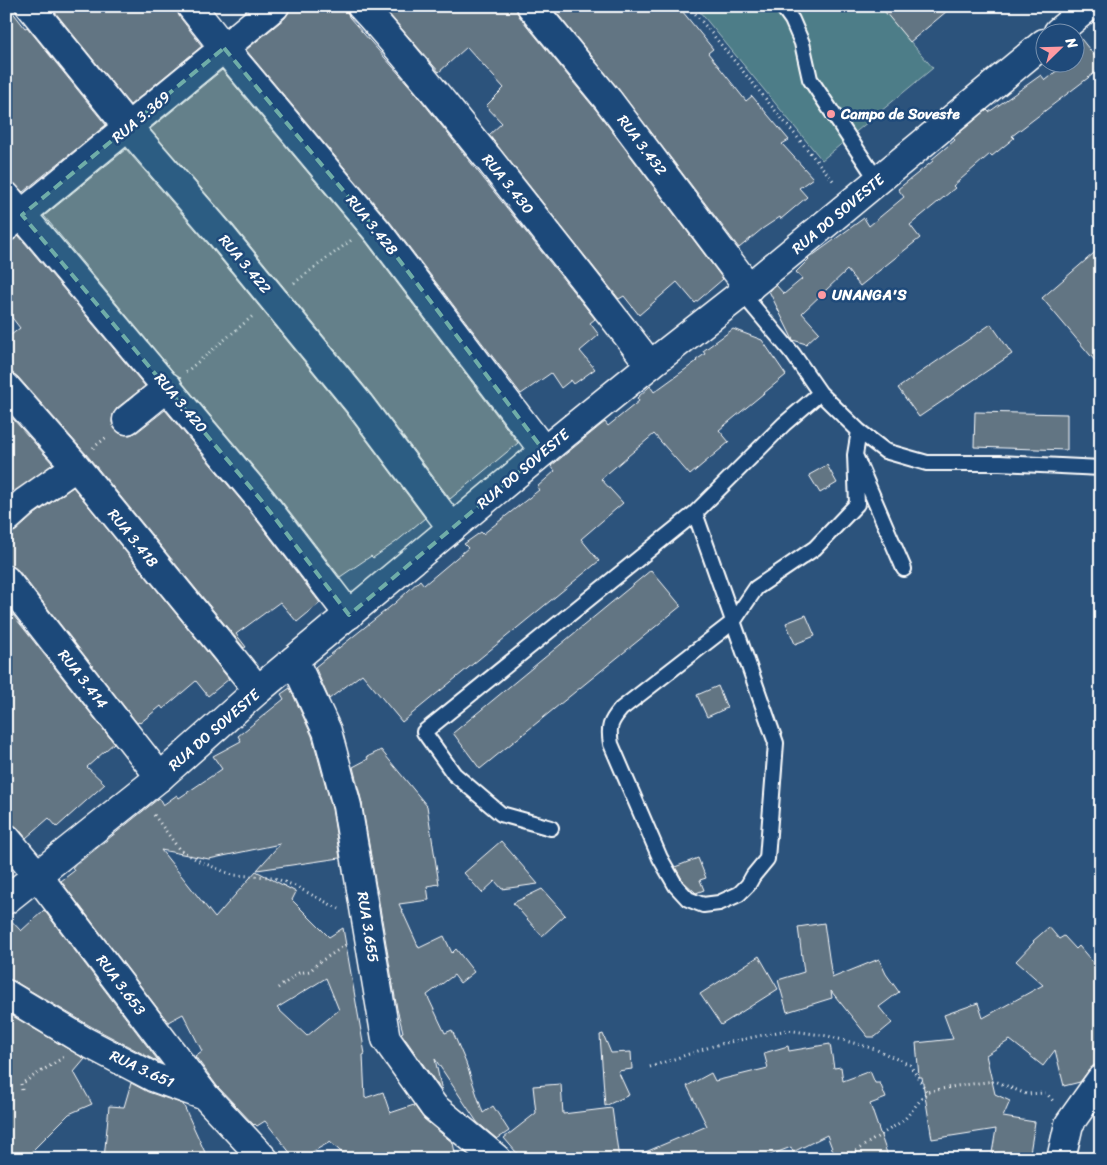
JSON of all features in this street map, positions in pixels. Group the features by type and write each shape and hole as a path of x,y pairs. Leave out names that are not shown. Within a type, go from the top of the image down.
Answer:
{"street":[{"name":"RUA 3.422","path":"30,6 128,127 274,298 360,404 452,528"},
{"name":"RUA 3.428","path":"191,6 373,225 544,451"},
{"name":"RUA 3.369","path":"11,212 128,127 275,6"},
{"name":"RUA 3.430","path":"361,6 382,28 463,128 605,305 650,365"},
{"name":"RUA 3.432","path":"532,6 608,100 745,290"},
{"path":"1070,22 1090,6"},
{"name":"RUA DO SOVESTE","path":"6,900 160,777 258,690 544,451 745,290 1034,51"},
{"name":"RUA 3.420","path":"11,212 168,386 261,500 349,615"},
{"path":"127,420 168,386"},
{"name":"RUA 3.418","path":"6,387 74,466 258,690"},
{"path":"6,519 74,466"},
{"name":"RUA 3.414","path":"6,580 160,777"},
{"name":"RUA 3.655","path":"294,660 327,732 348,806 386,1039 434,1107 497,1159"},
{"name":"RUA 3.653","path":"6,838 38,875 205,1096"},
{"name":"RUA 3.651","path":"6,994 84,1041 152,1077 205,1096 264,1159"},
{"path":"1061,1159 1068,1124 1101,1079"}],"lane":[{"path":"782,6 792,20 802,43 810,80 877,180"},
{"path":"745,290 820,392 859,431 886,451 927,463 1000,463 1101,468"},
{"path":"551,828 501,814 454,774 424,732 695,514 784,424 820,392"},
{"path":"695,514 733,622 776,742 767,859 739,894 719,902 703,904 688,899 676,886 660,858 611,744 609,732 611,720 621,709 733,622 756,588 815,548 857,504 855,455 859,431"},
{"path":"855,455 904,569"}],"path":[{"path":"690,6 851,202"},
{"path":"168,386 274,298 373,225"},
{"path":"74,466 127,420"},
{"path":"138,794 179,849 197,860 232,875 272,877 280,880 358,919 369,928 318,963 310,971 299,973 278,988"},
{"path":"650,1067 716,1045 786,1030 828,1036 875,1049 910,1065 927,1092"},
{"path":"22,1090 21,1084 73,1051 84,1041"},
{"path":"843,1159 904,1120 927,1092 956,1086 995,1081 1026,1094 1046,1093 1057,1105 1068,1124"}],"highlighted area":[{"path":"224,48 378,232 544,451 349,615 261,500 22,215"}],"green space":[{"name":"Campo de Soveste","path":"695,6 880,6 933,68 822,160"}],"building":[{"path":"6,6 8,6 25,28 27,27 106,125 23,192 12,182 6,181"},
{"path":"50,6 176,6 179,16 202,46 130,105"},
{"path":"290,6 346,6 349,17 414,91 595,319 590,323 599,335 580,351 595,369 574,384 571,380 561,388 551,373 521,394 390,222 246,50 285,18"},
{"path":"382,6 516,6 519,16 596,110 723,279 695,303 677,282 639,315 624,296 619,299 489,135 502,123 486,106 504,88 467,47 439,72"},
{"path":"551,6 678,6 713,49 708,53 746,101 752,96 789,140 782,144 813,178 799,188 807,197 781,219 780,217 762,229 739,248 620,91"},
{"path":"880,6 953,6 910,42"},
{"path":"1084,43 1101,64 1101,68 1012,136 1014,138 992,156 990,154 953,186 955,188 910,225 920,238 860,286 847,270 802,313 819,332 806,344 793,340 769,291 776,285 784,294 802,279 796,272 812,256 864,218 869,226 904,197 898,189 933,161 932,159 955,140 953,138 987,110 989,112 1041,75 1045,80 1055,72 1084,72"},
{"path":"222,70 366,242 518,443 450,499 371,394 233,225 150,129"},
{"path":"126,149 209,245 347,414 425,518 373,558 371,556 340,577 273,490 44,216"},
{"path":"19,236 145,386 117,408 113,414 112,422 115,429 121,434 130,435 137,432 165,410 249,510 320,603 297,622 280,602 236,634 246,647 244,648 86,454 18,377 11,372 6,372 6,339 20,328 6,310 6,242"},
{"path":"1101,247 1101,368 1042,298"},
{"path":"991,324 1012,354 919,417 898,388"},
{"path":"733,329 762,340 786,375 719,430 729,442 690,475 654,434 601,479 623,503 581,539 599,561 402,722 362,674 329,699 315,667 395,603 420,580 424,585 468,548 464,544 481,532 483,534 539,490 537,487 555,471 551,466 601,425 605,422 608,426 639,401 637,398 650,386 654,392 697,361 705,354 703,351"},
{"path":"6,411 53,464 6,498"},
{"path":"975,412 1067,414 1067,450 974,447"},
{"path":"827,465 837,483 820,493 809,475"},
{"path":"73,487 229,679 208,696 196,681 163,709 161,706 140,723 137,723 18,570 6,565 6,534 16,531 35,514"},
{"path":"651,570 681,606 480,769 453,733"},
{"path":"6,606 114,743 87,767 105,784 57,827 49,818 26,838 18,828 6,823"},
{"path":"806,615 815,636 795,644 786,623"},
{"path":"718,686 727,708 707,717 697,695"},
{"path":"290,688 312,736 332,809 340,858 257,870 280,844 209,859 161,850 215,918 256,871 296,892 292,900 329,937 343,928 365,1054 363,1055 365,1098 383,1092 390,1113 414,1105 424,1119 453,1143 456,1157 446,1159 349,1159 330,1142 300,1159 295,1159 265,1121 257,1126 254,1125 217,1086 195,1056 202,1051 183,1014 168,1022 61,881 74,871 72,868 159,798 163,805 177,795 179,798 222,769 213,756 241,741 238,736 284,699 281,694","holes":["326,978 339,1010 307,1036 277,1008"]},
{"path":"381,750 427,806 439,884 427,886 429,900 399,904 419,948 444,936 452,953 456,949 474,972 460,983 454,975 427,995 445,1033 452,1030 466,1063 483,1113 493,1106 509,1131 497,1139 477,1122 435,1059 442,1091 401,1033 403,1032 397,1009 379,896 362,803 353,767"},
{"path":"501,841 538,884 502,889 495,881 482,893 464,873"},
{"path":"698,858 706,878 700,880 704,890 696,893 683,881 675,867"},
{"path":"542,889 565,915 542,936 513,903"},
{"path":"44,910 160,1063 6,978 6,915 21,931"},
{"path":"824,923 832,978 879,959 886,974 899,992 879,1007 892,1023 875,1037 868,1037 831,991 832,998 787,1012 778,980 804,972 798,927"},
{"path":"1049,927 1059,939 1064,936 1076,949 1079,946 1101,972 1101,1064 1094,1065 1080,1082 1064,1086 1055,1050 1043,1066 1010,1040 986,1055 995,1094 1010,1101 1003,1117 1035,1122 1029,1159 991,1159 996,1129 932,1139 922,1077 919,1077 916,1043 953,1039 944,1015 978,1003 983,1018 1043,985 1016,961 1033,941"},
{"path":"759,956 778,989 721,1025 700,994"},
{"path":"6,1012 85,1059 74,1072 92,1104 69,1114 24,1159 6,1159"},
{"path":"603,1034 611,1053 631,1052 632,1069 618,1071 629,1095 605,1106 600,1035"},
{"path":"830,1044 834,1068 841,1067 843,1081 870,1071 875,1083 880,1083 886,1098 870,1104 889,1159 836,1159 827,1135 793,1152 791,1147 760,1159 629,1159 707,1126 687,1086 711,1073 715,1081 768,1068 764,1053 788,1046 789,1051"},
{"path":"131,1083 148,1092 183,1104 208,1159 104,1159 109,1106 124,1107"},
{"path":"561,1084 563,1114 612,1108 619,1159 522,1159 504,1138 536,1113 533,1086"}],"place":[{"name":"Campo de Soveste","path":"831,114"},
{"name":"UNANGA'S","path":"822,295"}]}
